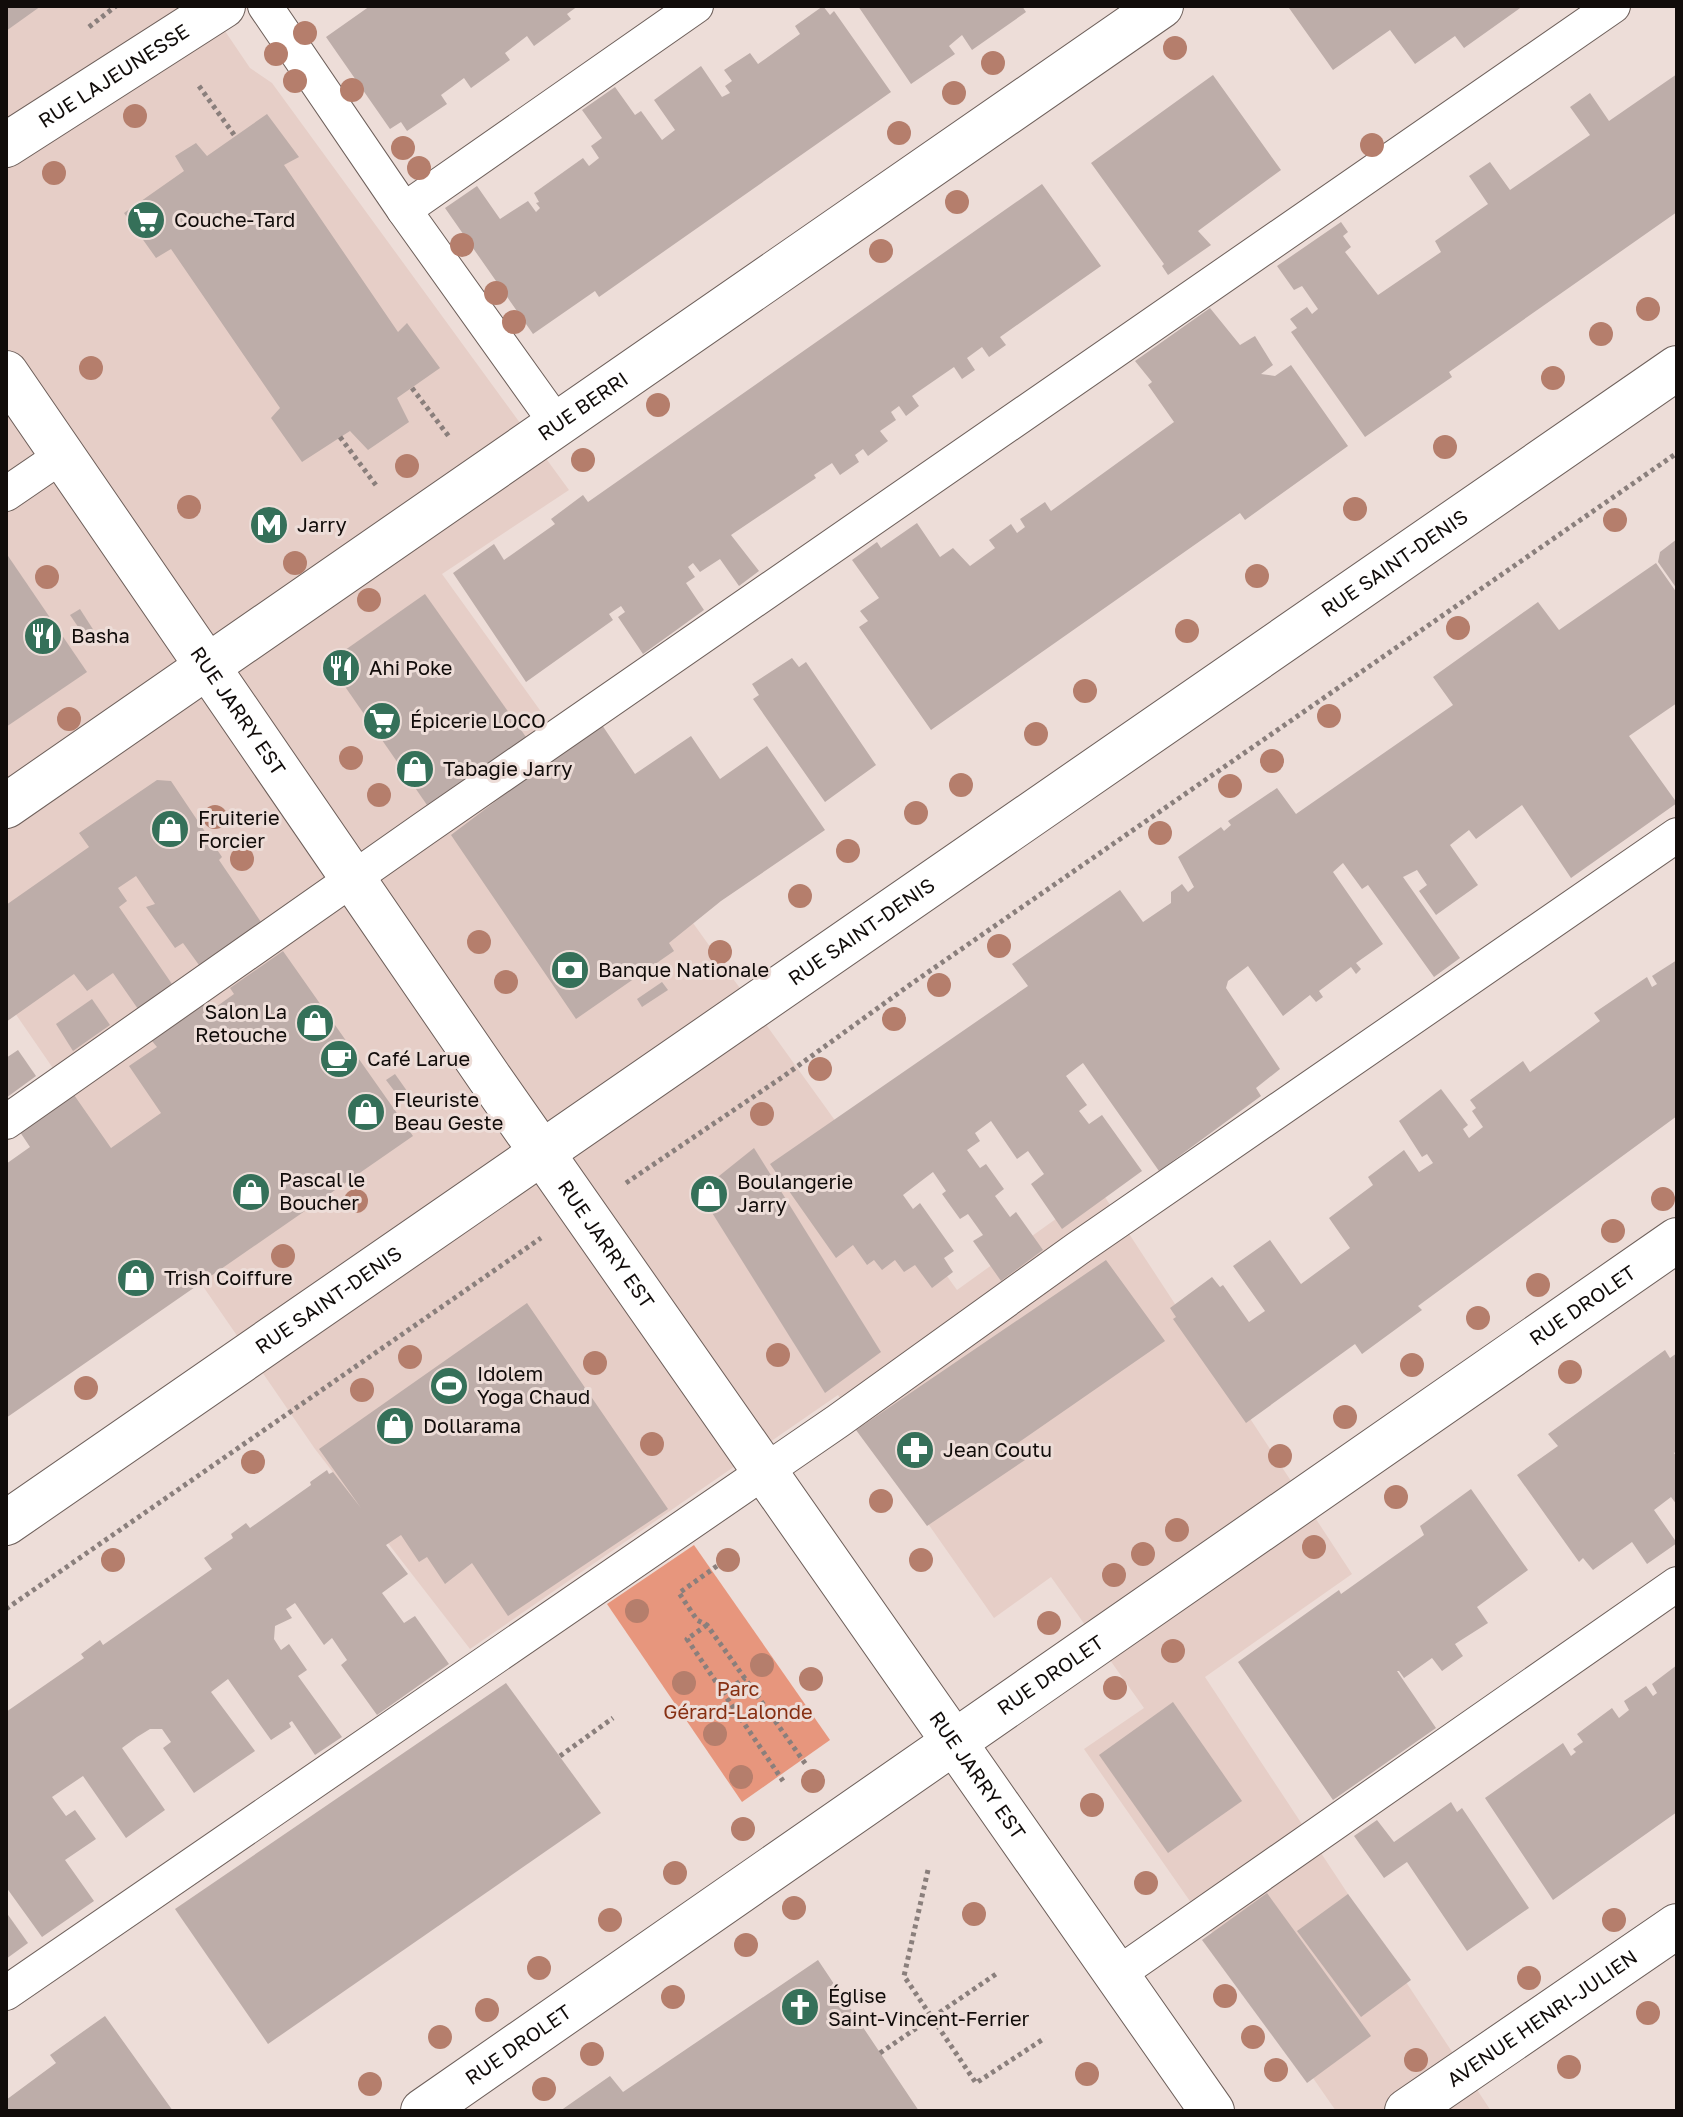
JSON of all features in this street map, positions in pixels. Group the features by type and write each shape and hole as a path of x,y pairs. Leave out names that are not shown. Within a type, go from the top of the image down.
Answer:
{"main road":[{"name":"RUE LAJEUNESSE","path":"6,145 223,6"},
{"name":"RUE BERRI","path":"6,806 1161,6"},
{"name":"RUE SAINT-DENIS","path":"6,1523 1677,368"},
{"name":"RUE JARRY EST","path":"6,373 542,1153 1212,2111"},
{"name":"RUE DROLET","path":"423,2111 1677,1240"},
{"name":"AVENUE HENRI-JULIEN","path":"1407,2111 1677,1926"}],"lane":[{"path":"265,6 404,210 557,424"},
{"path":"404,210 696,6"},
{"path":"6,1122 1613,6"},
{"path":"6,494 63,455"},
{"path":"6,1993 921,1363 1077,1249 1677,835"},
{"path":"1115,1976 1677,1584"}],"path":[{"path":"199,86 235,136"},
{"path":"412,388 450,438"},
{"path":"340,437 379,489"},
{"path":"656,1164 1677,453"},
{"path":"6,1609 487,1273"},
{"path":"717,1566 679,1593 697,1620 707,1625 807,1766"},
{"path":"707,1625 687,1639 783,1781"},
{"path":"723,1693 745,1678"},
{"path":"560,1756 613,1718"},
{"path":"928,1870 904,1976 976,2083 1045,2038"},
{"path":"880,2053 999,1972"}],"shaded area":[{"path":"6,6 208,6 250,68 272,83 569,490 442,574 957,1290 1099,1188 1352,1574 1205,1677 1491,2111 1336,2111 1084,1749 1144,1708 1051,1577 994,1618 838,1395 470,1649 315,1449 6,1000"}],"green space":[{"name":"Parc Gérard-Lalonde","path":"694,1545 830,1740 742,1802 607,1604"}],"building":[{"path":"6,6 41,6 6,31"},
{"path":"370,6 578,6 567,14 571,19 534,46 527,36 505,53 510,60 471,88 464,78 441,95 447,104 407,131 401,122 390,129 326,37"},
{"path":"823,6 830,15 834,11 891,92 599,297 595,291 533,334 445,208 477,186 500,219 528,201 536,212 540,208 534,193 583,158 589,166 599,158 591,146 602,138 582,110 615,87 635,115 641,111 662,140 675,130 654,100 701,66 722,97 730,93 725,86 732,81 724,70 750,53 758,64 800,34 795,26"},
{"path":"858,6 1022,6 1026,12 972,50 962,35 949,46 955,54 911,84"},
{"path":"1523,6 1464,48 1455,36 1415,64 1390,30 1333,70 1289,8"},
{"path":"1677,74 1677,212 1449,372 1452,377 1365,437 1291,332 1297,328 1290,319 1307,307 1312,314 1318,309 1302,286 1294,290 1277,266 1341,222 1348,232 1343,236 1351,247 1345,252 1378,295 1441,252 1435,241 1488,204 1469,176 1490,162 1510,190 1590,135 1570,107 1590,93 1609,121"},
{"path":"1213,75 1281,170 1198,231 1211,245 1168,275 1162,266 1164,264 1091,163"},
{"path":"267,114 299,157 284,165 398,332 407,323 440,368 397,398 409,422 368,450 350,431 302,462 271,418 280,408 171,249 156,258 124,213 184,171 175,156 196,143 207,156"},
{"path":"1042,184 1101,266 1000,337 1006,345 989,357 982,347 967,358 975,370 962,379 954,367 912,396 919,406 906,416 899,406 891,412 896,420 880,431 888,441 868,456 863,449 855,455 859,462 840,475 832,463 814,475 816,478 731,535 759,571 739,586 720,559 700,572 693,563 688,567 695,577 686,583 704,610 643,654 618,617 625,612 621,606 609,614 613,620 526,682 453,573 494,544 504,560 555,524 551,519 583,495 588,502"},
{"path":"1210,308 1240,345 1255,336 1273,365 1261,374 1275,376 1291,365 1348,446 1245,520 1240,513 931,730 859,627 868,621 860,611 879,598 852,560 877,542 881,548 917,523 940,557 953,548 970,566 995,548 989,540 1011,524 1017,533 1025,527 1020,519 1045,502 1051,511 1174,422 1148,385 1152,382 1135,361"},
{"path":"1677,539 1677,589 1658,562 1660,552"},
{"path":"6,553 87,672 6,727"},
{"path":"1656,563 1677,593 1677,703 1629,736 1677,803 1571,878 1522,805 1476,839 1469,830 1450,845 1478,885 1436,915 1419,891 1427,885 1417,870 1403,877 1460,958 1434,977 1368,885 1362,889 1343,863 1333,872 1383,944 1356,963 1361,969 1356,974 1351,967 1319,991 1323,997 1316,1002 1310,995 1283,1016 1248,966 1228,981 1226,988 1280,1069 1256,1088 1261,1096 1159,1171 1083,1063 1066,1076 1087,1105 1079,1111 1089,1124 1102,1115 1142,1171 1062,1229 1031,1184 1044,1174 1028,1151 1017,1159 991,1121 975,1133 980,1141 967,1150 980,1168 986,1164 1004,1189 995,1196 1010,1217 1016,1212 1043,1250 1001,1281 973,1241 983,1235 968,1214 960,1219 942,1194 946,1191 933,1172 903,1195 913,1209 920,1203 954,1251 944,1258 953,1272 932,1288 915,1265 904,1272 895,1260 882,1270 874,1260 867,1265 853,1245 836,1258 770,1164 1028,986 1012,964 1120,890 1143,922 1171,903 1171,892 1182,884 1188,892 1194,887 1178,857 1221,827 1224,831 1231,825 1228,821 1277,788 1296,814 1453,705 1433,677 1538,602 1559,630"},
{"path":"425,594 526,737 427,805 328,662"},
{"path":"80,609 96,634 87,640 70,615"},
{"path":"792,658 799,667 806,662 876,765 825,802 753,699 759,695 752,684"},
{"path":"600,722 635,774 691,736 720,779 767,746 825,830 721,901 669,943 674,951 576,1019 451,835"},
{"path":"157,780 171,781 261,922 199,965 183,943 175,948 146,907 155,904 136,876 118,888 127,901 119,907 172,984 138,1009 113,973 87,991 74,974 6,1022 6,905 89,847 79,833"},
{"path":"283,951 413,1136 6,1418 6,1164 30,1147 18,1129 72,1092 111,1148 161,1113 129,1066 157,1047 152,1041 204,1004 209,1012 234,994 230,988"},
{"path":"1677,960 1677,1116 1418,1306 1422,1310 1362,1354 1355,1344 1246,1423 1173,1319 1176,1317 1170,1308 1212,1277 1220,1287 1223,1285 1249,1322 1265,1311 1233,1266 1270,1240 1301,1284 1350,1248 1329,1218 1373,1185 1368,1177 1404,1150 1419,1172 1433,1163 1427,1154 1422,1157 1399,1121 1441,1089 1468,1125 1463,1129 1469,1138 1483,1127 1472,1111 1476,1108 1470,1100 1523,1061 1530,1072 1600,1021 1594,1013 1647,977 1652,987 1657,984 1652,976"},
{"path":"662,982 668,990 642,1007 637,999"},
{"path":"92,999 110,1025 73,1051 56,1024"},
{"path":"18,1050 36,1076 6,1098 6,1058"},
{"path":"395,1074 412,1098 404,1104 386,1080"},
{"path":"754,1148 881,1352 825,1393 699,1192"},
{"path":"1106,1260 1165,1341 1015,1445 1025,1460 927,1526 856,1430"},
{"path":"527,1303 668,1509 508,1616 472,1563 445,1584 427,1557 419,1562 401,1535 386,1545 408,1574 382,1593 404,1623 415,1616 449,1664 377,1715 341,1665 347,1660 332,1638 324,1645 295,1603 286,1609 292,1618 275,1626 274,1639 281,1650 289,1644 307,1670 298,1676 342,1737 315,1755 292,1721 289,1723 291,1727 271,1740 228,1679 211,1692 255,1751 194,1793 163,1748 171,1742 162,1729 150,1729 137,1737 122,1748 165,1810 126,1838 83,1776 52,1797 66,1816 75,1810 96,1839 65,1860 94,1901 42,1937 6,1887 6,1712 84,1658 81,1654 100,1640 103,1645 212,1569 204,1558 233,1538 231,1534 246,1523 250,1528 327,1470 329,1474 333,1472 361,1508 319,1449"},
{"path":"1665,1350 1670,1358 1677,1353 1677,1451 1674,1453 1677,1457 1677,1505 1671,1497 1654,1510 1677,1543 1647,1564 1632,1542 1593,1570 1583,1558 1579,1562 1517,1475 1558,1446 1548,1434"},
{"path":"1471,1489 1528,1570 1477,1607 1488,1623 1455,1644 1463,1656 1442,1671 1432,1658 1404,1678 1397,1671 1436,1728 1333,1800 1238,1662 1339,1590 1341,1594 1424,1535 1420,1526"},
{"path":"1677,1665 1677,1812 1553,1900 1485,1798 1563,1743 1571,1756 1576,1752 1573,1749 1583,1742 1577,1734 1612,1708 1619,1718 1629,1710 1624,1701 1646,1686 1653,1696 1657,1693 1652,1684"},
{"path":"506,1683 601,1813 268,2044 175,1909"},
{"path":"1173,1702 1242,1801 1168,1853 1099,1755"},
{"path":"1451,1802 1457,1812 1462,1808 1529,1908 1467,1951 1407,1862 1384,1878 1354,1836 1377,1820 1394,1842"},
{"path":"1267,1893 1371,2036 1307,2083 1202,1940"},
{"path":"1348,1894 1411,1980 1361,2017 1297,1931"},
{"path":"6,1912 28,1943 6,1959"},
{"name":"Église Saint-Vincent-Ferrier","path":"818,1960 919,2111 560,2111 610,2076 623,2092"},
{"path":"105,2016 173,2111 6,2111 6,2100 56,2063 50,2055"}],"place":[{"name":"Couche-Tard","path":"146,220"},
{"name":"Jarry","path":"269,525"},
{"name":"Basha","path":"43,636"},
{"name":"Ahi Poke","path":"341,668"},
{"name":"Épicerie LOCO","path":"382,721"},
{"name":"Tabagie Jarry","path":"415,769"},
{"name":"Fruiterie Forcier","path":"170,829"},
{"name":"Banque Nationale","path":"570,970"},
{"name":"Salon La Retouche","path":"315,1023"},
{"name":"Café Larue","path":"339,1059"},
{"name":"Fleuriste Beau Geste","path":"366,1112"},
{"name":"Pascal le Boucher","path":"251,1192"},
{"name":"Boulangerie Jarry","path":"709,1194"},
{"name":"Trish Coiffure","path":"136,1278"},
{"name":"Idolem Yoga Chaud","path":"449,1386"},
{"name":"Dollarama","path":"395,1426"},
{"name":"Jean Coutu","path":"915,1450"},
{"name":"Église Saint-Vincent-Ferrier","path":"800,2007"}]}
